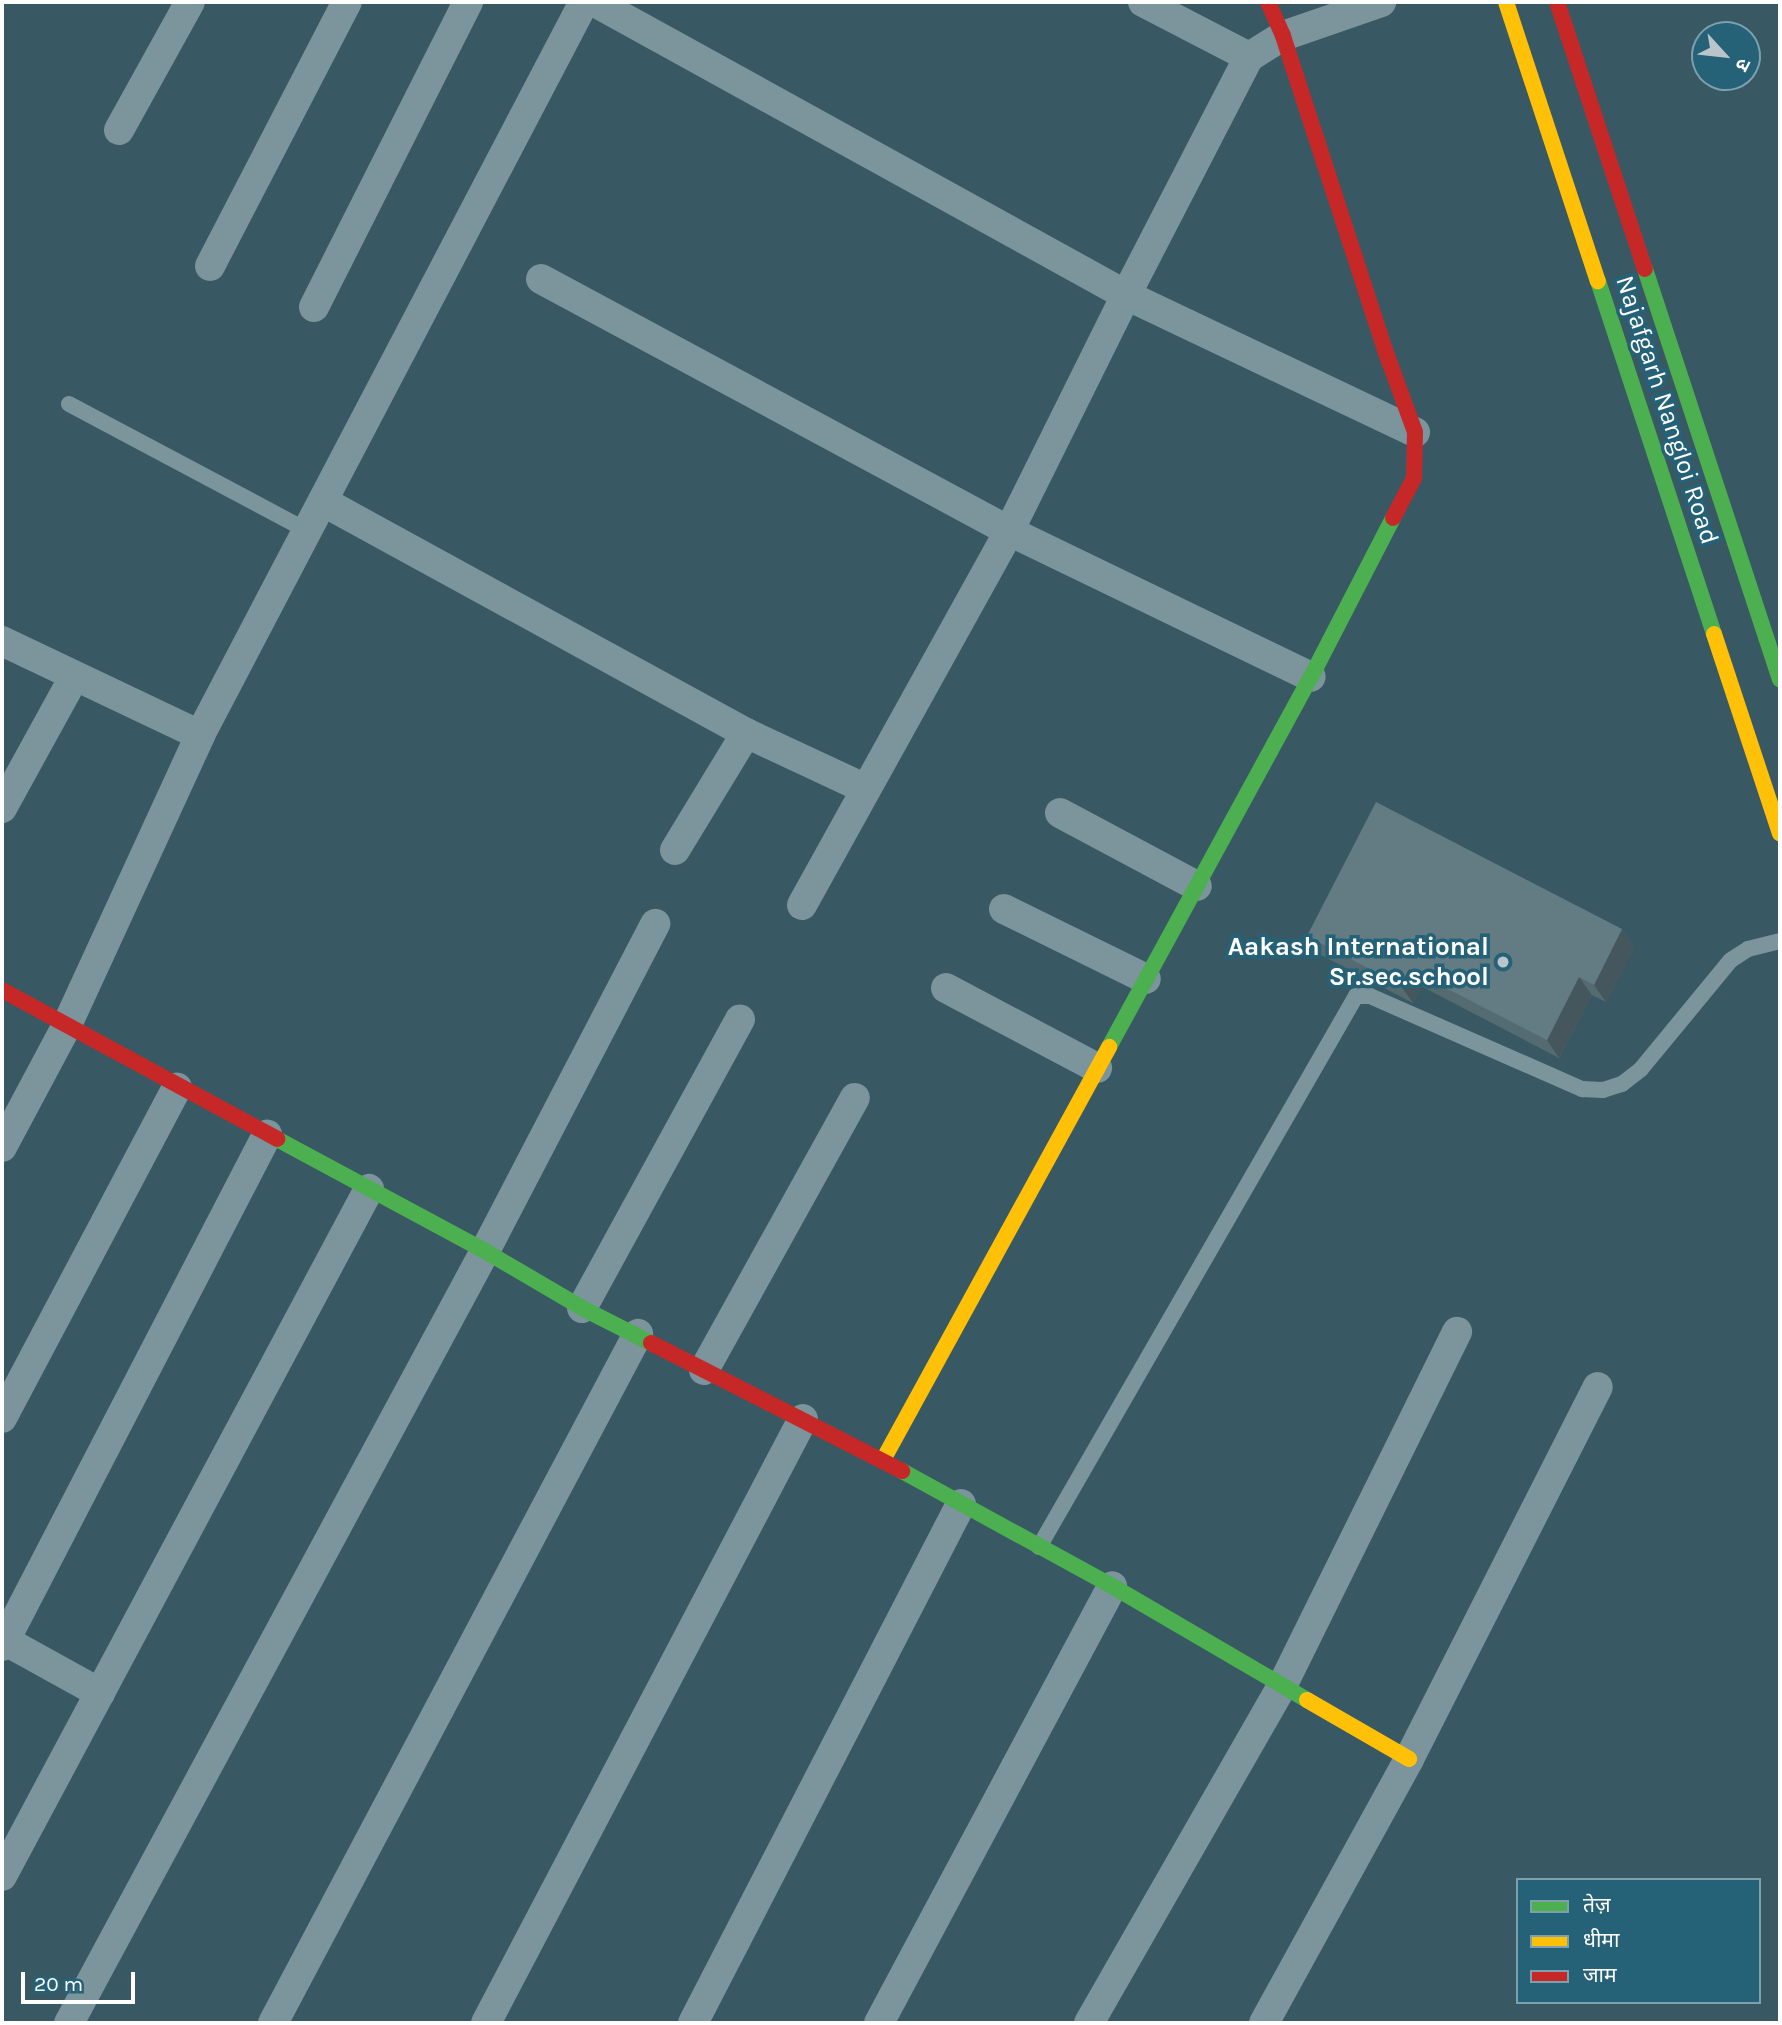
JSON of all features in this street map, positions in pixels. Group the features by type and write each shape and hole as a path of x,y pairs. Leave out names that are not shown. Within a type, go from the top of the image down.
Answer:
{"street":[{"path":"119,130 190,2"},
{"path":"210,266 347,2"},
{"path":"314,307 468,2"},
{"path":"2,1147 66,1027 200,735 584,2"},
{"path":"595,2 1126,295 1415,432"},
{"path":"1143,2 1249,57"},
{"path":"883,1460 1311,677 1414,478 1415,432 1385,350 1283,36 1268,2"},
{"path":"802,905 1009,531 1126,295 1249,57 1283,36 1381,2"},
{"name":"Najafgarh Nangloi Road","path":"1506,2 1780,833"},
{"name":"Najafgarh Nangloi Road","path":"1557,2 1780,679"},
{"path":"541,279 1009,531 1311,677"},
{"path":"324,502 746,733 866,789"},
{"path":"2,641 200,735"},
{"path":"2,808 74,677"},
{"path":"675,850 746,733"},
{"path":"1060,813 1197,886"},
{"path":"1004,909 1146,979"},
{"path":"69,2023 485,1251 655,924"},
{"path":"946,988 1097,1068"},
{"path":"2,990 177,1087 485,1251 582,1308 883,1460 1112,1586 1409,1759"},
{"path":"582,1308 740,1018"},
{"path":"2,1418 177,1087"},
{"path":"704,1370 855,1098"},
{"path":"100,1693 3,1642 267,1135"},
{"path":"2,1876 369,1189"},
{"path":"1089,2023 1283,1684 1458,1332"},
{"path":"273,2023 638,1334"},
{"path":"1264,2023 1409,1759 1598,1387"},
{"path":"486,2023 803,1419"},
{"path":"693,2023 961,1504"},
{"path":"879,2023 1112,1586"}],"lane":[{"path":"69,404 308,531"},
{"path":"1039,1547 1356,996 1370,996 1582,1089 1603,1090 1622,1084 1641,1069 1731,960 1748,949 1780,941"}],"building":[{"path":"1376,802 1622,929 1594,985 1579,977 1547,1040 1409,969 1400,985 1307,936"}],"traffic: fast":[{"path":"1645,269 1780,679"},
{"path":"1598,281 1714,634"},
{"path":"1109,1047 1311,677 1393,518"},
{"path":"277,1139 485,1251 582,1308 651,1343"},
{"path":"902,1471 1112,1586 1307,1700"}],"traffic: slow":[{"path":"1506,2 1598,281"},
{"path":"1714,634 1780,833"},
{"path":"883,1460 1109,1047"},
{"path":"1307,1700 1409,1759"}],"traffic: jam":[{"path":"1268,2 1283,36 1385,350 1415,432 1414,478 1393,518"},
{"path":"1557,2 1645,269"},
{"path":"2,990 277,1139"},
{"path":"651,1343 902,1471"}],"place":[{"name":"Aakash International Sr.sec.school","path":"1503,962"}]}
